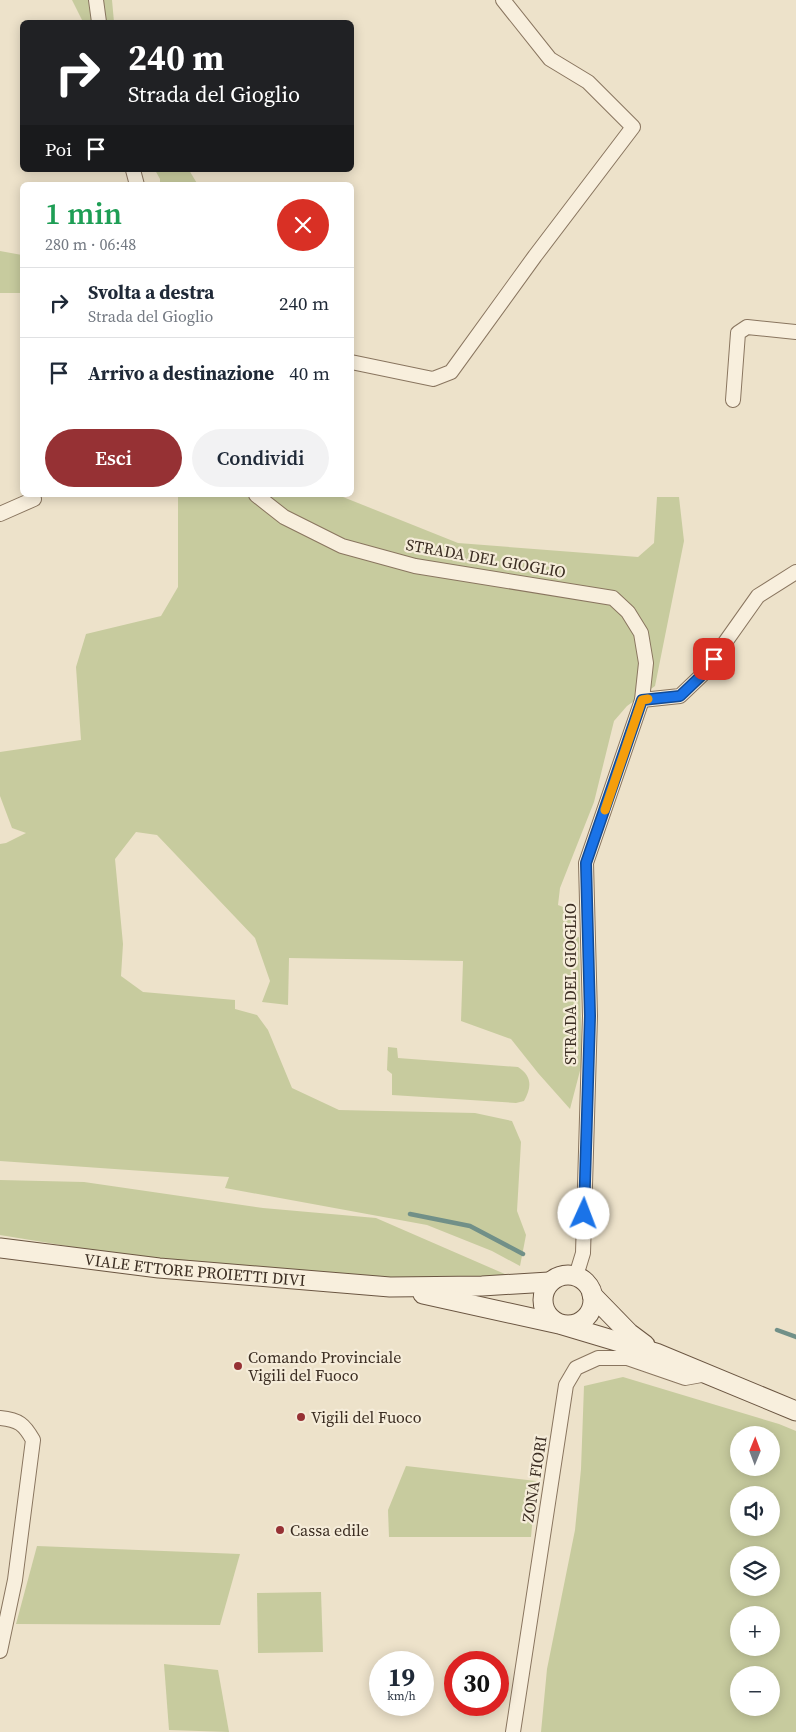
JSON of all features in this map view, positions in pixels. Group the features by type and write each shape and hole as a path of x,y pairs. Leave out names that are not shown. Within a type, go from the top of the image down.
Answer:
{"main road":[{"name":"VIALE ETTORE PROIETTI DIVI","path":"0,1248 159,1268 390,1287 482,1286 550,1282 562,1275 576,1276 587,1283 593,1302 587,1316 574,1324 559,1324"},
{"path":"550,1282 542,1297 543,1305 546,1313 559,1324"},
{"name":"VIALE ETTORE PROIETTI DIVI","path":"390,1287 559,1324 656,1353 796,1411"},
{"name":"VIALE ETTORE PROIETTI DIVI","path":"592,1295 629,1333 656,1353"}],"street":[{"path":"96,0 99,20"},
{"path":"354,363 432,379 451,372 535,256 633,127 588,82 550,59 503,0"},
{"path":"733,400 738,333 748,327 796,332"},
{"name":"STRADA DEL GIOGLIO","path":"259,497 284,517 342,546 415,566 612,598 628,612 641,632 646,663 642,700 586,863 589,1036 583,1253 576,1276"},
{"path":"0,514 34,499"},
{"path":"642,700 680,696 702,675 758,596 796,572"},
{"name":"ZONA FIORI","path":"513,1732 566,1385 576,1368 598,1358 627,1358 685,1378 707,1374"},
{"path":"0,1418 11,1419 25,1426 33,1440 15,1580 3,1619 0,1651"}],"green space":[{"path":"72,0 112,0 114,20 82,20"},
{"path":"156,172 190,172 196,182 160,182"},
{"path":"0,251 20,255 20,293 0,293"},
{"path":"178,497 343,497 458,543 638,557 654,543 657,497 679,497 684,541 655,686 627,706 614,721 594,802 560,888 558,905 573,911 571,925 563,935 579,937 582,1063 570,1109 511,1039 461,1021 463,961 289,958 288,1005 262,1002 270,981 255,938 157,835 136,832 115,859 123,944 121,976 143,992 235,1000 235,1009 257,1015 268,1030 292,1088 339,1110 475,1113 512,1121 521,1142 517,1211 526,1235 520,1266 492,1251 427,1225 225,1188 229,1177 0,1161 0,844 26,833 12,828 0,796 0,752 81,740 76,667 86,634 161,616 178,587"},
{"path":"388,1047 397,1048 398,1058 518,1067 523,1070 528,1078 528,1091 524,1101 516,1103 392,1095 392,1074 387,1070"},
{"path":"0,1180 84,1182 263,1208 376,1218 514,1278 437,1283 159,1261 0,1235"},
{"path":"623,1377 779,1424 796,1431 796,1732 541,1732 547,1669 575,1530 581,1469 584,1386"},
{"path":"406,1466 536,1481 531,1537 389,1537 388,1510"},
{"path":"37,1546 240,1554 220,1625 16,1624"},
{"path":"321,1592 323,1652 258,1653 257,1593"},
{"path":"164,1664 218,1670 229,1732 169,1730"}],"waterway":[{"path":"410,1214 470,1226 523,1254"},
{"path":"777,1330 796,1337"}],"slow traffic":[{"path":"605,810 642,700 648,699"}],"place":[{"name":"Comando Provinciale Vigili del Fuoco","path":"238,1366"},
{"name":"Vigili del Fuoco","path":"301,1417"},
{"name":"Cassa edile","path":"280,1530"}],"route":[{"path":"584,1214 590,1016 586,863 642,700 680,696 702,675 714,659"}]}
